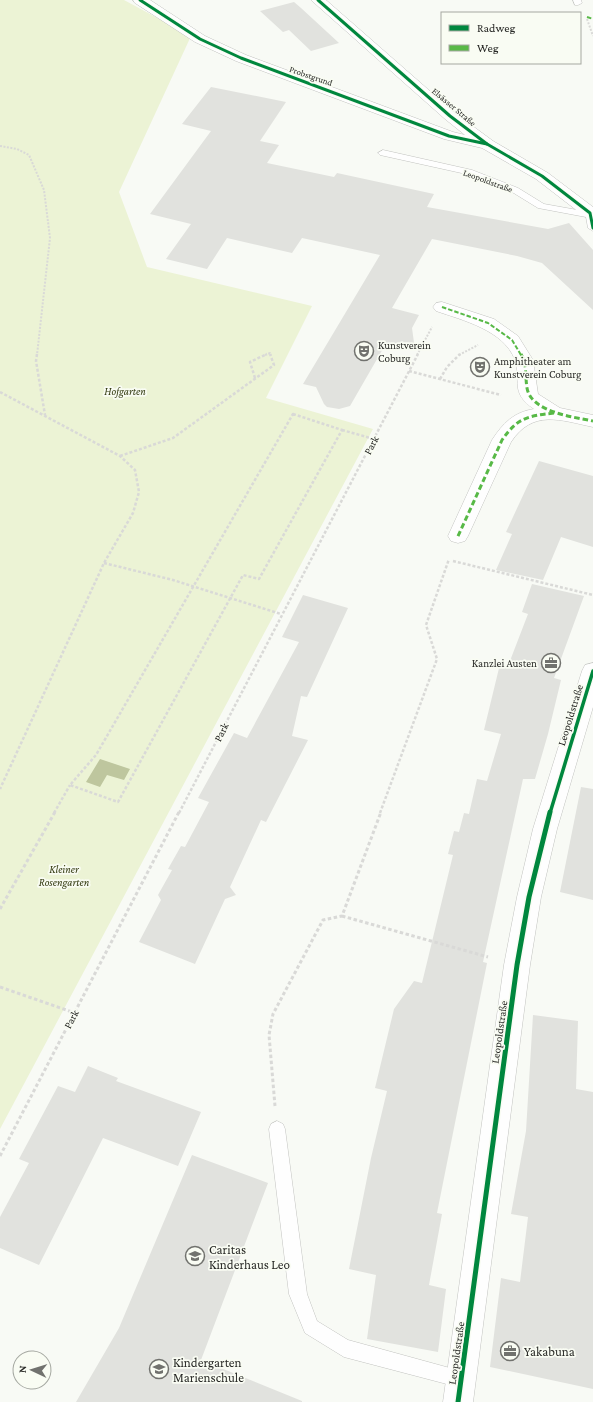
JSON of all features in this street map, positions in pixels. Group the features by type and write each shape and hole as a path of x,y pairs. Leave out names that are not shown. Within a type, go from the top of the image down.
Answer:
{"street":[{"name":"Probstgrund","path":"140,0 200,38 241,58 449,136 487,144"},
{"name":"Elsässer Straße","path":"318,0 450,116 487,144 542,176 592,218"},
{"path":"442,307 488,323 512,340 524,360 527,389 530,397 547,409 593,421"},
{"path":"458,536 502,440 511,427 519,420 547,409"},
{"name":"Leopoldstraße","path":"460,1390 517,965 529,897 545,829 593,671"}],"lane":[{"name":"Leopoldstraße","path":"383,153 469,172 515,190 541,206 583,214 592,218"},
{"name":"Leopoldstraße","path":"277,1129 298,1294 311,1327 344,1348 460,1390"}],"path":[{"path":"587,17 593,36"},
{"path":"0,146 17,149 29,155 44,190 50,238 36,361 45,415"},
{"path":"440,379 444,370 456,356 489,340 509,338"},
{"path":"120,456 173,438 274,365 270,353 250,362 255,378"},
{"path":"409,371 547,409"},
{"path":"0,392 120,456 135,470 140,492 133,513 104,563 0,789"},
{"path":"0,909 70,785 96,755 293,414 374,439"},
{"path":"70,785 118,802 243,575 259,579 342,430"},
{"path":"342,916 437,659 426,625 448,560 458,536"},
{"path":"448,560 593,594"},
{"path":"104,563 193,586 281,614"},
{"path":"277,1129 269,1035 274,1014 323,920 342,916 517,965"},
{"path":"0,987 75,1012"}],"green space":[{"name":"Hofgarten","path":"0,0 124,0 191,36 119,192 147,267 312,306 266,398 373,429 0,1129"}],"shaded area":[{"path":"100,759 130,769 124,780 107,775 100,787 86,782"}],"building":[{"path":"294,2 339,43 311,51 289,30 283,32 260,11"},
{"path":"211,87 286,102 260,141 279,145 267,163 334,177 337,173 434,194 427,207 548,229 569,223 593,250 593,310 542,263 517,256 432,239 392,308 419,315 412,328 415,350 384,347 350,406 339,409 327,407 316,387 303,384 380,255 302,238 292,253 227,238 207,269 166,259 191,224 150,214 211,131 182,124"},
{"path":"539,461 593,476 593,547 561,537 543,580 496,570 512,534 506,532"},
{"path":"532,584 584,596 554,678 561,680 535,779 523,779 483,962 487,963 437,1213 442,1214 429,1285 446,1289 438,1352 367,1339 376,1275 349,1269 371,1158 387,1091 375,1088 394,1009 414,981 422,983 453,855 448,854 454,831 459,832 464,813 469,814 477,779 487,781 501,734 484,730 500,664 508,666 528,614 522,612"},
{"path":"303,595 348,608 307,697 301,696 292,736 308,740 266,822 261,820 230,887 236,895 225,899 195,964 139,942 161,900 158,895 172,870 168,869 181,846 185,847 209,802 198,798 234,733 247,738 299,642 282,637"},
{"path":"581,787 593,789 593,900 560,892"},
{"path":"533,1015 578,1021 576,1089 593,1092 593,1389 490,1367 501,1278 520,1282 528,1217 511,1214 526,1131"},
{"path":"88,1066 118,1078 116,1081 201,1112 178,1166 103,1138 39,1265 0,1248 0,1217 29,1163 19,1159 58,1086 75,1092"},
{"name":"Caritas Kinderhaus Leo","path":"192,1155 268,1183 201,1360 302,1402 76,1402 119,1328"}],"marked path":[{"path":"587,17 593,19"},
{"path":"442,307 488,323 512,340 524,360 527,389 530,397 539,404 555,413 593,421"},
{"path":"458,536 502,440 508,431 513,425 524,418 555,413"}],"cycle path":[{"path":"140,0 200,39 241,58 449,136 487,144"},
{"path":"318,0 450,116 487,144 542,176 590,213 593,228"},
{"path":"458,1402 517,965 529,897 545,829 593,671"}],"place":[{"name":"Kunstverein Coburg","path":"364,351"},
{"name":"Amphitheater am Kunstverein Coburg","path":"480,367"},
{"name":"Kanzlei Austen","path":"551,663"},
{"name":"Caritas Kinderhaus Leo","path":"195,1256"},
{"name":"Yakabuna","path":"510,1351"},
{"name":"Kindergarten Marienschule","path":"159,1369"}],"park label":[{"name":"Kleiner Rosengarten","path":"64,875"}]}
